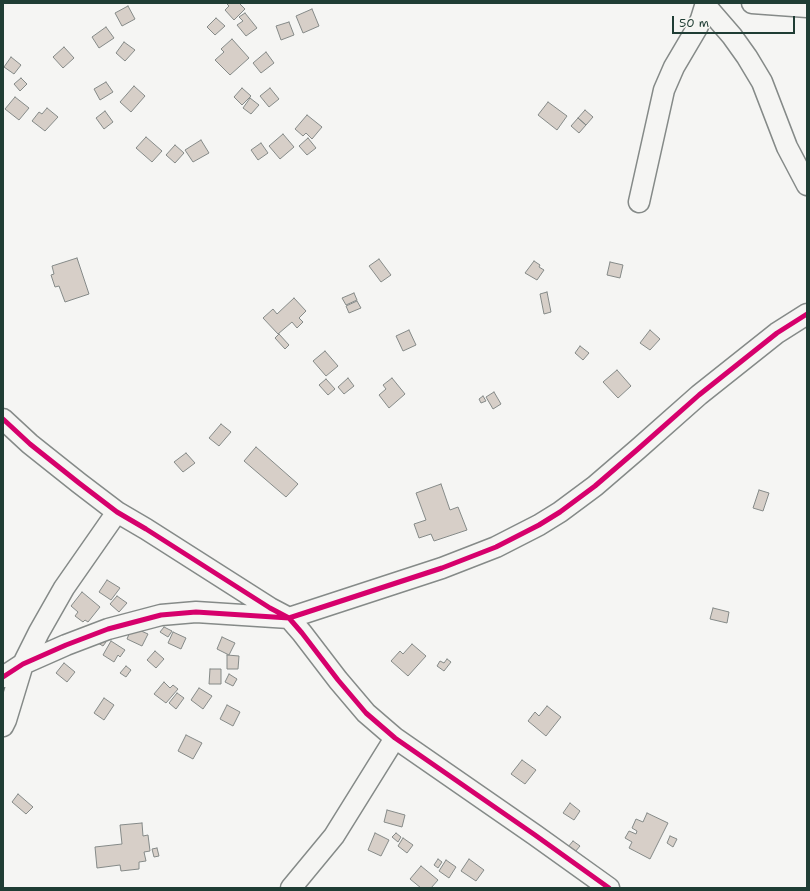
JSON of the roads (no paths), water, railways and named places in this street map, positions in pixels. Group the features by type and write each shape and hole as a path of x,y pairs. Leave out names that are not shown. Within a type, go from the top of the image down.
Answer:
{"street":[{"path":"752,3 807,7"},
{"path":"639,202 664,90 674,67 697,28 706,5 747,56 762,82 787,146 807,185"},
{"path":"3,677 23,664 66,645 108,629 161,615 196,612 289,618 442,568 496,547 539,525 560,512 595,486 699,395 777,333 807,314"},
{"path":"3,419 30,444 79,484 117,512 146,528 270,608 289,618 347,691 366,712 395,738 609,888"},
{"path":"3,726 23,664 39,632 64,588 117,512"},
{"path":"291,888 334,836 395,738"}]}
